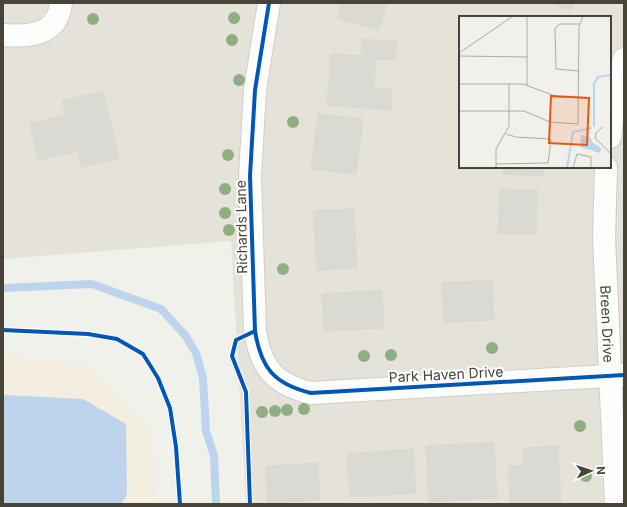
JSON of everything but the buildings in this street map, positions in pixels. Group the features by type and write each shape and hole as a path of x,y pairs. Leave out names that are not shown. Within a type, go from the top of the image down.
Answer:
{"street":[{"path":"3,35 17,36 40,33 52,27 60,13 61,3"},
{"name":"Richards Lane","path":"269,3 256,90 250,176 255,331 258,349 264,363 273,376"},
{"path":"611,129 615,95 624,58"},
{"name":"Breen Drive","path":"606,168 604,238 617,375 616,504"},
{"name":"Park Haven Drive","path":"273,376 297,390 311,393 617,375"}],"shaded area":[{"path":"3,3 624,3 624,504 246,504 231,241 3,259"},
{"path":"3,355 87,366 153,432 155,504 3,504"}],"water":[{"path":"3,396 83,399 126,424 127,494 121,504 3,504"}],"waterway":[{"path":"3,288 92,284 161,309 185,335 196,353 203,378 206,431 214,456 216,504"}],"cycle path":[{"path":"269,3 255,90 250,176 255,331 261,355 271,372 287,385 311,393 624,375"},
{"path":"3,330 88,334 117,339 143,354 158,378 170,408 176,447 180,504"},
{"path":"250,504 246,392 232,356 236,340 255,331"}]}
